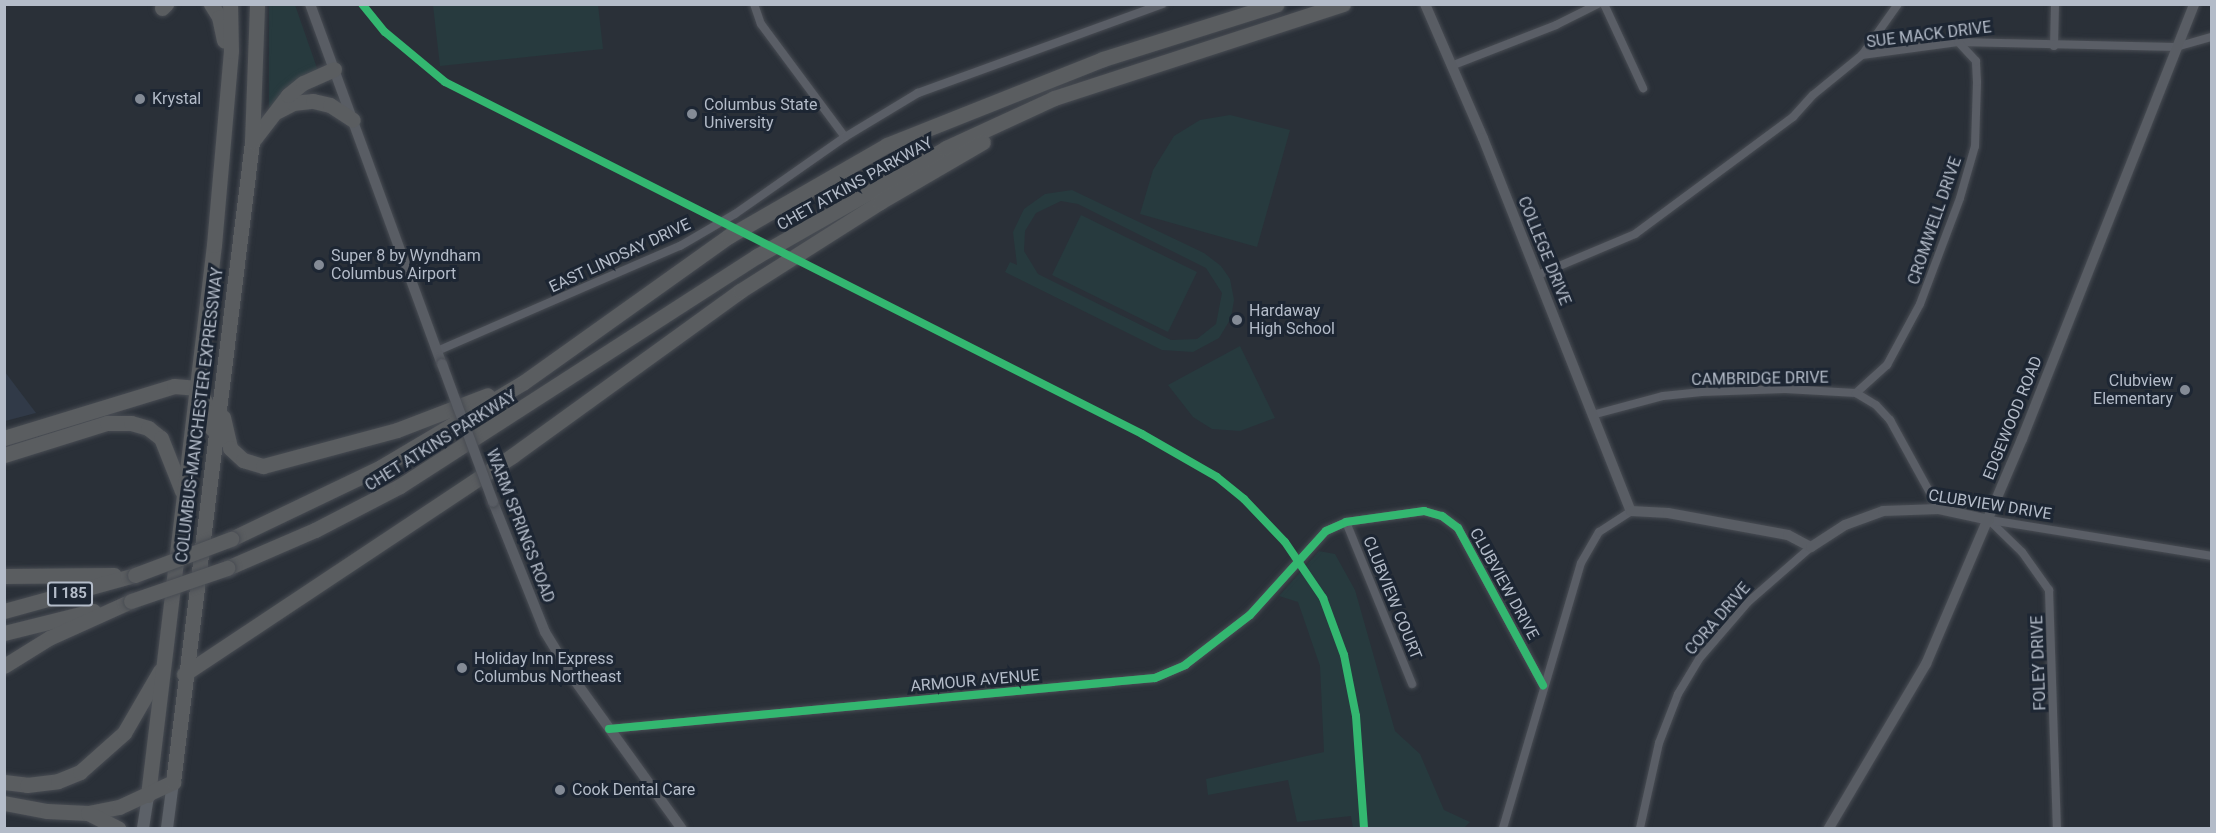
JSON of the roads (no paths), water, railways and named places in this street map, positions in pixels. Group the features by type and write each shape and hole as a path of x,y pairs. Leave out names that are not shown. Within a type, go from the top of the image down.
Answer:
{"highway":[{"path":"211,4 219,17 229,75"},
{"name":"COLUMBUS-MANCHESTER EXPRESSWAY","path":"148,795 183,493 198,388 229,75 230,4"},
{"name":"COLUMBUS-MANCHESTER EXPRESSWAY","path":"173,782 184,674 221,401 252,142 257,4"},
{"name":"CHET ATKINS PARKWAY","path":"4,611 135,574 231,539 381,467 524,382 729,236 887,145 1092,63 1277,4"},
{"name":"CHET ATKINS PARKWAY","path":"4,633 131,601 227,568 315,530 400,486 757,256 946,148 1054,98 1343,4"},
{"path":"252,142 273,114 303,83 334,69"},
{"path":"184,674 512,456 740,291 969,149 1126,75"},
{"path":"273,114 293,103 313,101 330,105 353,120"},
{"path":"221,401 230,448 243,460 263,466 397,430 524,382"},
{"path":"4,438 151,390 174,386 198,388 210,412 214,455"},
{"path":"4,455 98,426 131,423 148,428 161,438 183,493"},
{"path":"4,576 135,574"},
{"path":"4,666 49,638 131,601"},
{"path":"4,782 27,785 58,781 80,772 124,733 163,666"},
{"path":"4,803 46,812 88,813 119,807 173,782"},
{"path":"88,813 118,828"}],"main road":[{"name":"COLUMBUS-MANCHESTER EXPRESSWAY","path":"167,828 173,782"},
{"name":"COLUMBUS-MANCHESTER EXPRESSWAY","path":"143,828 148,795"}],"street":[{"name":"WARM SPRINGS ROAD","path":"310,4 493,502 545,632 609,729 681,828"},
{"path":"754,4 761,24 845,137"},
{"name":"EAST LINDSAY DRIVE","path":"437,351 680,246 735,214 845,137 918,93 1161,4"},
{"name":"COLLEGE DRIVE","path":"1425,4 1538,275 1631,511"},
{"path":"1451,66 1556,26 1598,4"},
{"path":"1604,4 1643,88"},
{"path":"1862,55 1898,4"},
{"path":"2054,45 2055,4"},
{"name":"EDGEWOOD ROAD","path":"1829,828 1926,664 1989,520 2194,4"},
{"name":"SUE MACK DRIVE","path":"1538,275 1635,234 1793,117 1813,94 1862,55 1958,42 2002,40 2054,45 2176,47 2211,37"},
{"name":"CROMWELL DRIVE","path":"1856,393 1887,365 1920,304 1960,198 1975,146 1977,82 1976,60 1958,42"},
{"name":"CAMBRIDGE DRIVE","path":"1592,415 1663,396 1702,392 1785,388 1856,393"},
{"path":"1856,393 1876,405 1890,420 1939,509"},
{"name":"CLUBVIEW DRIVE","path":"1811,547 1845,525 1883,512 1939,509 1989,520 2211,556"},
{"name":"CLUBVIEW DRIVE","path":"1297,559 1326,531 1346,522 1424,511 1442,516 1458,528 1544,685"},
{"path":"1503,828 1581,563 1599,532 1631,511 1668,513 1788,535 1811,547"},
{"name":"FOLEY DRIVE","path":"1989,520 2022,552 2049,590 2057,828"},
{"name":"CLUBVIEW COURT","path":"1346,522 1412,684"},
{"name":"CORA DRIVE","path":"1640,828 1659,743 1678,694 1699,659 1748,602 1811,547"},
{"name":"ARMOUR AVENUE","path":"609,729 1155,678 1185,665 1250,615 1297,559"}],"place":[{"name":"Krystal","path":"140,99"},
{"name":"Columbus State University","path":"692,114"},
{"name":"Super 8 by Wyndham Columbus Airport","path":"319,265"},
{"name":"Hardaway High School","path":"1237,320"},
{"name":"Clubview Elementary","path":"2185,390"},
{"name":"Holiday Inn Express Columbus Northeast","path":"462,668"},
{"name":"Cook Dental Care","path":"560,790"}]}
